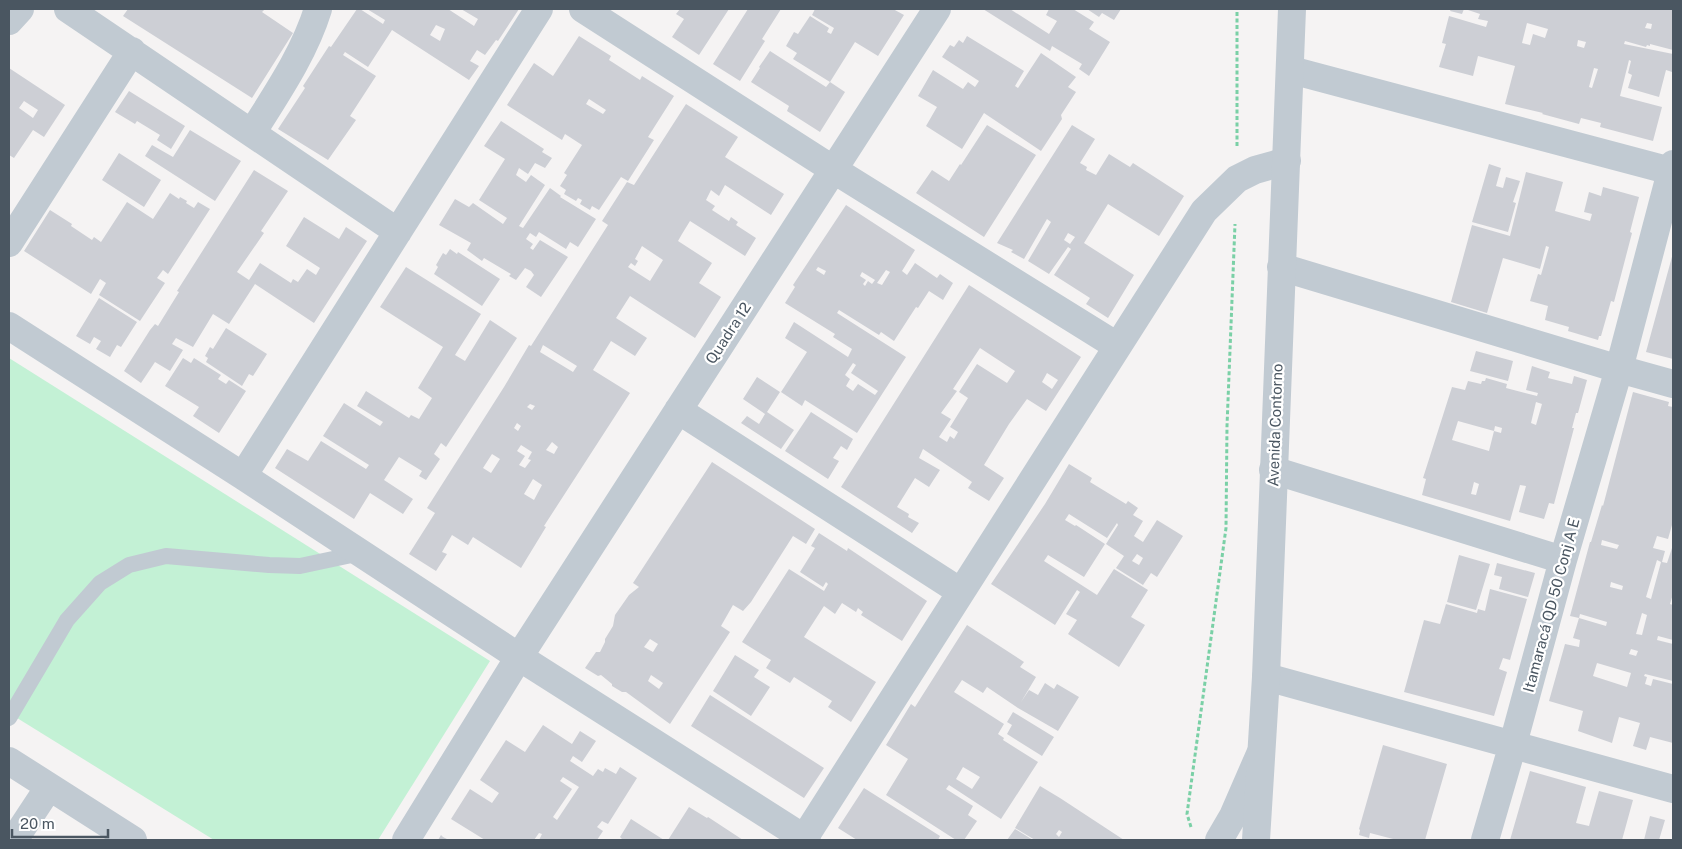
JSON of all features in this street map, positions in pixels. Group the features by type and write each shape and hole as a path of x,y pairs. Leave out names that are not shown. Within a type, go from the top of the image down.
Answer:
{"street":[{"path":"9,21 20,9"},
{"path":"68,9 398,232"},
{"path":"252,134 303,50 318,9"},
{"path":"243,476 539,9"},
{"path":"583,9 834,170 1117,346"},
{"name":"Quadra 12","path":"406,840 519,657 937,9"},
{"name":"Avenida Contorno","path":"1256,840 1266,677 1292,9"},
{"path":"9,243 132,51"},
{"path":"1291,70 1672,167"},
{"path":"9,326 805,840 1204,211 1237,179 1255,170 1286,160"},
{"name":"Itamaracá QD 50 Conj A E","path":"1485,840 1563,560 1619,369 1672,167"},
{"path":"1281,267 1673,384"},
{"path":"678,410 961,592"},
{"path":"1273,470 1563,560"},
{"path":"1266,677 1673,788"},
{"path":"1219,840 1233,816 1262,750"},
{"path":"9,761 133,840"},
{"path":"14,840 49,787"}],"lane":[{"path":"9,718 67,620 100,583 129,565 166,556 300,566 361,553"}],"path":[{"path":"1192,832 1188,814 1226,528 1227,426 1237,179 1237,9"}],"green space":[{"path":"9,358 490,661 378,840 214,840 9,713"}],"building":[{"path":"128,9 265,9 262,12 293,33 252,98 123,16"},
{"path":"357,9 383,24 385,20 367,9 448,9 474,26 478,19 461,9 519,9 498,41 496,40 485,55 477,50 470,61 479,66 469,80 392,30 368,67 345,52 343,55 376,76 350,116 356,120 328,160 278,129 305,88 303,86 329,46 331,47","holes":["436,25 445,29 440,41 430,35"]},
{"path":"680,9 729,9 699,55 672,37 684,19 676,14"},
{"path":"748,9 781,9 762,39 765,41 740,81 713,64"},
{"path":"815,9 893,9 904,15 878,56 855,42 830,82 793,59 797,53 786,46 794,32 798,34 810,16 829,28 827,32 831,34 834,28 812,15"},
{"path":"983,9 1010,9 1049,34 1057,21 1046,15 1049,9 1073,9 1094,22 1089,29 1110,42 1089,76 1079,69 1082,64 1052,46 1050,51"},
{"path":"1087,9 1121,9 1114,20 1102,13 1099,17"},
{"path":"1451,9 1464,9 1462,14 1450,11"},
{"path":"1465,9 1673,9 1673,50 1650,44 1650,46 1647,45 1646,47 1625,41 1624,44 1673,54 1672,72 1666,70 1659,97 1628,88 1632,75 1628,73 1631,61 1629,60 1620,96 1662,107 1653,141 1600,127 1601,123 1581,118 1579,124 1505,104 1515,66 1478,56 1473,76 1439,67 1446,44 1442,43 1449,16 1486,27 1488,21 1478,19 1480,14","holes":["1527,23 1548,29 1545,38 1533,34 1530,45 1522,43","1647,23 1652,24 1651,29 1645,28","1578,40 1586,42 1584,48 1577,46","1594,68 1598,69 1592,88 1589,87"]},
{"path":"579,36 611,56 609,60 640,80 642,76 674,96 648,137 654,140 628,181 621,177 599,210 592,206 590,210 580,204 582,200 578,198 576,201 564,194 566,190 560,186 567,175 564,173 582,145 565,134 562,140 507,105 534,63 553,76","holes":["589,99 606,110 603,114 586,104"]},
{"path":"967,36 1024,71 1015,86 1018,88 1041,53 1076,77 1068,87 1076,92 1061,115 1062,119 1041,151 984,113 962,149 926,126 937,107 918,96 933,70 963,89 968,82 975,87 979,81 942,57 950,45 954,47 959,40 963,43"},
{"path":"770,51 826,87 830,82 845,92 820,132 787,111 789,106 751,82"},
{"path":"9,68 65,105 44,137 33,130 14,158 9,155","holes":["24,101 38,110 33,118 19,108"]},
{"path":"129,91 185,126 171,149 157,140 160,135 137,121 135,124 115,112"},
{"path":"686,104 738,137 725,157 784,194 771,215 725,185 719,196 711,190 706,200 715,206 712,210 729,221 731,217 738,222 736,225 756,238 745,256 690,221 678,241 712,263 699,283 721,297 695,338 630,296 616,318 647,338 635,356 611,341 593,370 630,393 544,526 546,527 521,568 473,537 468,545 452,535 442,552 447,554 436,571 409,554 435,513 427,508 529,345 531,346 608,225 602,221 627,182 634,185","holes":["642,246 663,260 650,281 628,267 631,263 635,266 638,261 635,259","543,345 577,366 573,372 540,352","530,404 535,406 532,410 527,407","517,423 521,426 518,431 514,428","552,442 558,447 554,454 546,450","521,445 532,452 528,459 531,460 525,468 519,465 525,456 517,451","492,454 500,459 491,473 483,468","533,479 542,485 534,500 524,494"]},
{"path":"501,121 544,149 542,152 552,158 545,168 535,163 528,174 519,168 516,175 526,182 531,175 545,185 519,226 523,228 550,188 560,197 596,219 578,247 570,242 566,249 539,232 536,237 530,233 526,239 533,244 530,248 533,250 540,240 568,257 541,297 526,287 534,275 531,271 525,268 516,280 509,276 511,274 484,258 482,261 467,250 471,243 439,225 455,199 469,207 473,203 503,224 507,218 479,200 505,159 484,146"},
{"path":"987,125 1036,155 984,237 916,193 932,170 949,181"},
{"path":"1072,125 1095,139 1080,163 1087,167 1086,170 1096,175 1109,154 1130,167 1133,163 1184,196 1159,236 1108,204 1084,243 1134,275 1108,318 1086,304 1090,298 1054,275 1071,249 1068,247 1049,274 1028,261 1051,222 1047,219 1024,259 1011,252 1013,250 997,243","holes":["1068,233 1075,237 1070,244 1064,240"]},
{"path":"190,130 241,161 215,201 145,156 152,145 173,157"},
{"path":"119,153 161,180 144,207 102,180"},
{"path":"1489,164 1501,168 1496,186 1503,188 1506,177 1520,181 1513,202 1516,203 1508,232 1472,222"},
{"path":"254,170 288,191 261,231 264,233 237,272 249,280 260,263 291,283 293,279 298,282 307,269 316,275 320,268 286,246 304,217 339,239 346,227 367,241 314,323 255,284 229,324 213,314 193,347 176,338 172,344 183,350 170,371 155,362 141,383 124,371 150,330 155,324 158,326 179,292 177,291"},
{"path":"1526,172 1563,182 1555,211 1590,221 1592,214 1584,212 1589,192 1601,196 1603,187 1639,197 1630,232 1632,233 1614,302 1611,301 1601,336 1599,336 1598,340 1568,331 1569,327 1545,320 1548,306 1530,301 1538,274 1541,275 1549,247 1546,246 1540,269 1503,258 1487,313 1451,302 1472,225 1510,236"},
{"path":"170,193 179,199 180,197 187,201 186,203 194,208 198,202 210,209 168,274 163,270 157,278 165,283 140,321 99,295 106,283 100,279 91,294 24,251 50,210 92,240 94,237 101,242 127,202 153,219"},
{"path":"846,205 915,250 902,271 907,275 915,263 937,278 940,274 953,283 943,300 929,291 894,341 881,332 879,335 839,310 837,313 906,357 857,433 805,400 802,406 781,392 807,352 785,338 794,322 848,357 852,349 833,337 835,334 785,303 795,287 793,285","holes":["818,267 826,271 824,275 816,270","886,270 890,272 882,285 877,283","862,272 875,280 872,284 868,281 865,286 863,284 866,280 860,276","853,363 856,365 851,373 878,391 875,395 858,384 853,391 846,386 850,379 845,375"]},
{"path":"450,249 457,254 458,252 500,279 482,306 434,274 438,267 436,265 443,253 446,255"},
{"path":"1673,253 1673,359 1646,352"},
{"path":"406,267 481,314 455,355 465,361 490,320 517,338 446,447 441,443 434,454 440,459 426,480 419,476 422,471 399,457 384,480 413,499 403,514 370,493 354,519 275,468 287,449 308,461 321,441 366,469 369,465 323,436 344,403 380,426 383,422 357,406 366,391 409,418 411,415 419,419 432,398 418,388 443,347 380,307"},
{"path":"969,285 1081,357 1046,411 1027,399 1009,424 984,465 1004,478 989,501 968,488 972,482 923,449 919,458 940,470 929,487 915,478 897,507 909,514 908,517 919,523 912,533 841,487","holes":["980,348 1015,371 1007,383 977,364 959,392 968,398 950,427 958,432 954,439 950,436 947,442 939,437 951,419 941,413 957,391 953,389","1047,373 1058,380 1052,389 1042,382"]},
{"path":"99,298 137,322 121,347 117,345 110,357 96,349 101,341 94,337 90,344 76,336"},
{"path":"226,328 267,354 253,376 249,374 242,386 206,362 208,358 205,356 210,347 213,349"},
{"path":"1476,351 1513,361 1508,381 1470,371"},
{"path":"183,358 191,363 194,358 221,375 218,379 226,384 229,380 246,391 219,433 193,416 199,407 165,386"},
{"path":"1532,366 1550,372 1548,378 1572,384 1574,376 1587,380 1572,428 1574,428 1554,504 1549,503 1544,519 1519,512 1526,486 1520,485 1510,521 1422,495 1426,479 1423,478 1452,387 1465,390 1468,381 1481,384 1486,378 1507,384 1506,388 1537,396 1538,393 1526,390","holes":["1536,402 1542,404 1536,425 1531,423","1458,421 1494,431 1489,451 1452,440","1495,426 1502,428 1501,433 1494,431","1474,482 1479,484 1476,495 1471,494"]},
{"path":"757,377 780,392 767,412 794,430 781,449 741,423 747,416 759,424 765,414 743,399"},
{"path":"1633,392 1669,402 1668,406 1673,407 1673,525 1668,539 1657,536 1653,548 1665,551 1662,562 1667,563 1673,545 1673,594 1670,604 1673,605 1673,640 1658,636 1657,640 1673,644 1673,681 1645,674 1644,676 1647,677 1645,684 1651,686 1653,679 1673,684 1673,743 1650,737 1646,750 1633,746 1640,723 1619,717 1612,743 1578,731 1583,711 1549,701 1565,644 1579,647 1580,640 1573,638 1579,618 1570,616 1590,542 1603,506","holes":["1602,540 1619,545 1617,549 1601,545","1657,560 1661,562 1651,599 1646,597","1611,582 1623,586 1622,590 1610,587","1642,613 1647,615 1642,635 1636,634","1580,614 1607,622 1606,626 1579,618","1631,649 1638,651 1636,656 1629,654","1597,663 1631,673 1627,687 1593,676"]},
{"path":"811,412 853,439 847,450 841,446 833,458 839,461 828,479 785,451"},
{"path":"712,462 815,529 806,544 793,536 751,602 743,611 733,605 721,626 730,632 670,724 626,692 622,692 612,686 601,675 598,676 585,668 596,652 600,652 613,626 615,615 629,595 639,587 633,583","holes":["650,639 658,644 653,652 644,647","651,675 663,683 659,689 648,681"]},
{"path":"1069,464 1092,478 1090,482 1126,504 1128,501 1138,508 1133,515 1143,521 1134,536 1143,542 1157,520 1183,536 1157,577 1151,573 1143,585 1116,568 1124,556 1106,544 1118,525 1117,523 1107,538 1069,514 1065,520 1105,544 1084,577 1048,555 1044,561 1097,595 1114,569 1148,590 1131,617 1145,625 1119,667 1068,634 1077,620 1066,614 1080,592 1077,590 1055,625 991,584 1045,504","holes":["1137,554 1143,558 1139,565 1132,561"]},
{"path":"819,533 847,551 848,548 927,601 902,641 861,615 863,612 858,608 856,612 842,603 835,614 824,606 804,637 876,682 851,722 828,707 832,701 794,677 790,683 766,668 771,660 742,642 789,569 824,591 828,584 826,582 823,587 800,572 815,548 811,546"},
{"path":"1459,555 1490,564 1476,610 1447,602"},
{"path":"1497,563 1535,573 1528,597 1499,589 1502,577 1494,575"},
{"path":"1490,589 1527,599 1510,660 1503,658 1499,669 1507,672 1494,716 1404,692 1424,620 1440,624 1446,604 1477,613 1478,609 1485,611"},
{"path":"967,625 1024,662 1020,667 1036,677 1021,702 1029,690 1038,695 1045,683 1054,689 1057,684 1079,697 1058,731 1018,708 987,687 983,693 962,680 954,692 1004,724 998,734 1004,738 1003,740 1038,762 1001,819 949,785 946,789 973,806 968,815 977,821 964,840 956,840 886,795 908,759 886,745 911,704 915,707","holes":["963,767 980,777 972,789 956,779"]},
{"path":"735,655 759,670 754,677 770,687 751,716 713,691"},
{"path":"710,695 824,768 804,798 691,726"},
{"path":"1013,712 1054,737 1042,756 1007,734 1012,725 1007,722"},
{"path":"543,725 572,744 580,731 596,741 582,762 573,756 570,761 593,776 598,769 603,772 605,768 616,774 620,767 637,778 608,824 602,821 597,827 603,831 597,840 539,840 542,834 539,833 534,840 485,840 451,819 470,789 492,803 499,793 480,780 506,740 525,752","holes":["563,777 579,787 557,820 553,817 572,789 560,781"]},
{"path":"1383,745 1447,764 1425,840 1397,840 1370,833 1369,838 1359,835 1359,829"},
{"path":"1530,771 1586,787 1576,823 1589,826 1599,791 1633,800 1622,840 1510,840"},
{"path":"1040,786 1124,840 1035,840 1015,828","holes":["1059,830 1062,832 1059,837 1056,834"]},
{"path":"864,788 940,836 938,840 857,840 838,828"},
{"path":"689,807 708,817 743,840 668,840"},
{"path":"1650,816 1665,820 1659,840 1644,840"},
{"path":"631,819 664,840 623,840 620,837"},
{"path":"1015,829 1033,840 1007,840"},
{"path":"441,835 443,837 449,840 438,840"}]}
